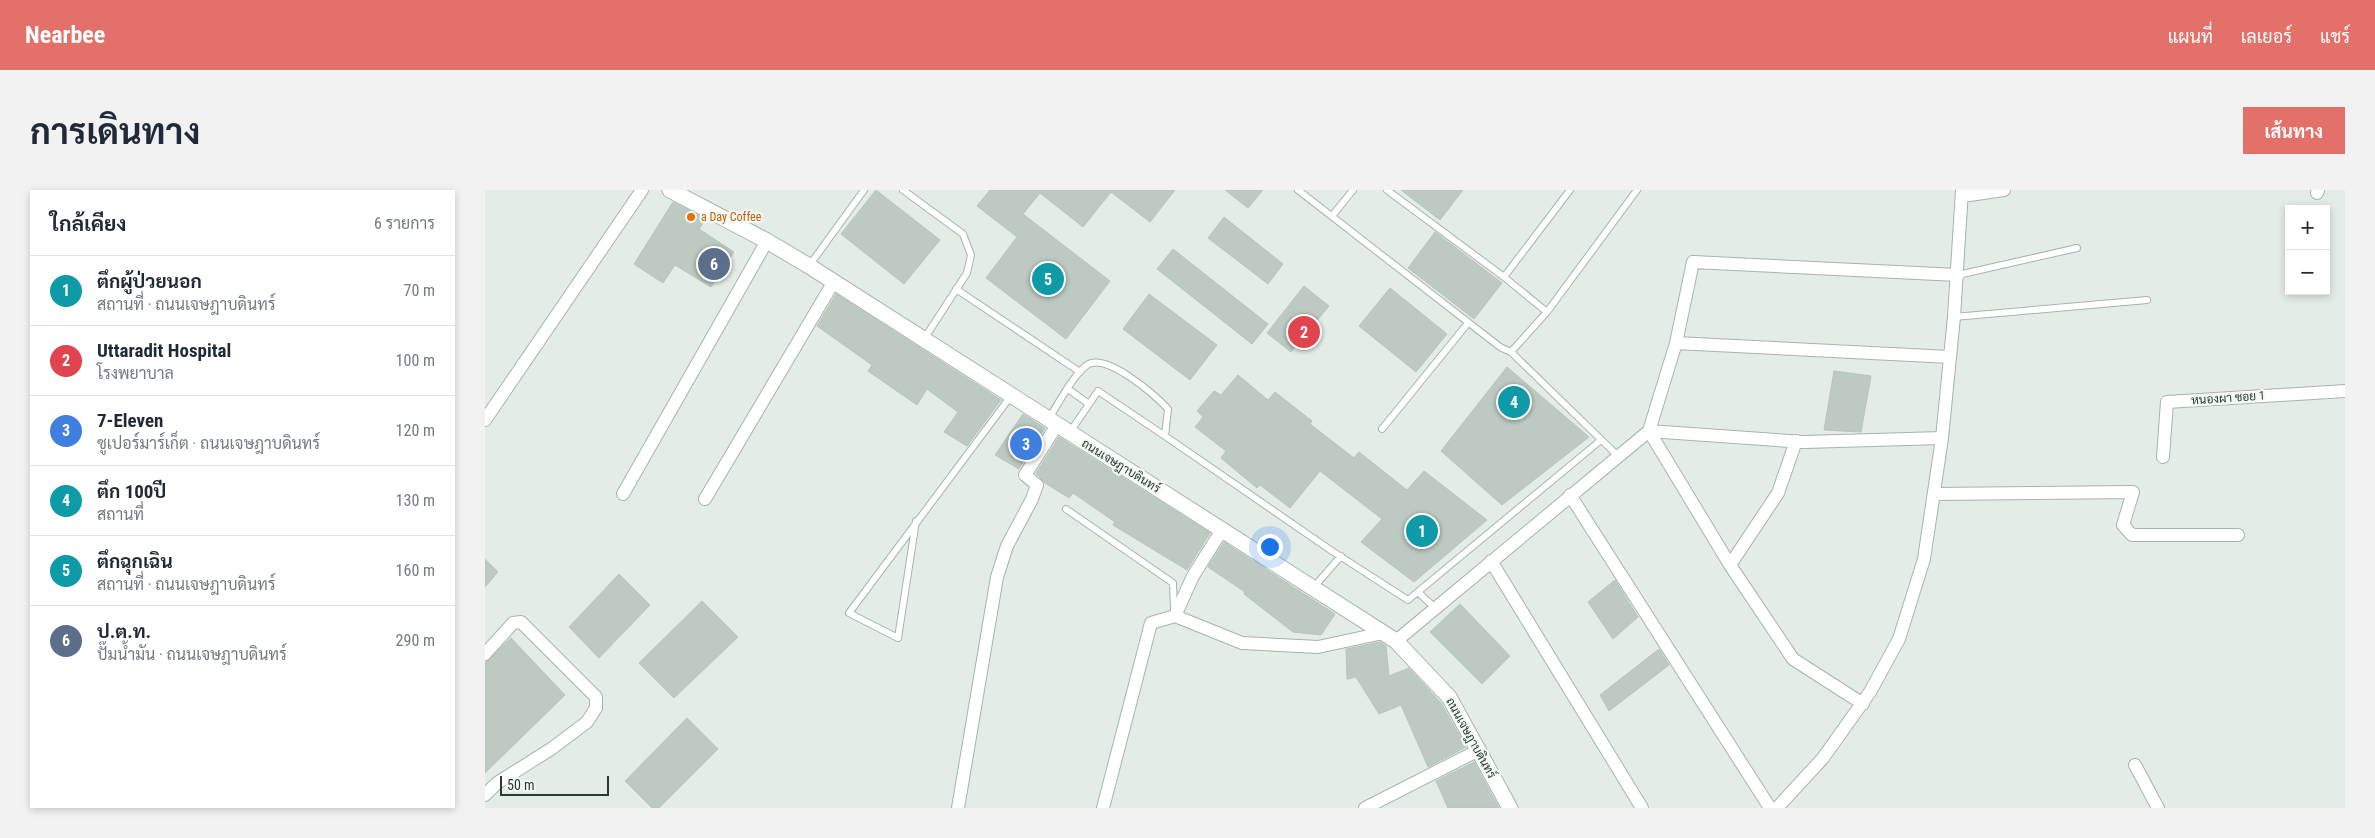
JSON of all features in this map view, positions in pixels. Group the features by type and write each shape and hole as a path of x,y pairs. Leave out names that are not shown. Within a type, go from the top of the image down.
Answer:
{"street":[{"path":"485,420 642,190"},
{"name":"ถนนเจษฎาบดินทร์","path":"670,190 767,241 809,266 1389,637 1449,698 1510,808"},
{"path":"1777,808 1823,758 1863,704 1899,639 1924,559 1935,494 1958,275 1962,193 2004,190"},
{"path":"623,494 767,241"},
{"path":"1103,808 1151,623 1175,616 1242,643 1318,647 1389,637 1435,607 1649,431 1676,343 1693,262 1958,275"},
{"path":"705,499 833,283"},
{"path":"1676,343 1950,357"},
{"name":"หนองผา ซอย 1","path":"2163,457 2167,402 2345,391"},
{"path":"958,808 997,577 1007,546 1032,499 1037,485 1025,475 1058,426"},
{"path":"1649,431 1796,441 1942,438"},
{"path":"1649,431 1730,565 1793,659 1863,704"},
{"path":"1730,565 1778,492 1796,441"},
{"path":"1935,494 2133,492 2123,525 2131,535 2238,535"},
{"path":"1570,496 1770,808"},
{"path":"1175,616 1193,576 1222,530"},
{"path":"1491,561 1642,808"},
{"path":"485,654 513,623 521,622 596,697 596,708 587,722 551,749 497,782 485,795"},
{"path":"1365,808 1479,750"},
{"path":"2135,765 2158,808"}],"lane":[{"path":"809,266 864,190"},
{"path":"903,190 963,234 971,255 967,273 923,340"},
{"path":"1298,190 1468,323 1500,347 1511,352 1618,456"},
{"path":"1332,216 1353,190"},
{"path":"1387,190 1504,277 1547,312"},
{"path":"1504,277 1569,190"},
{"path":"1511,352 1547,312 1637,190"},
{"path":"1958,275 2077,248"},
{"path":"956,289 1080,372"},
{"path":"1954,317 2147,300"},
{"path":"1382,429 1468,323"},
{"path":"1058,426 1068,389 1080,372 1089,364 1099,361 1114,366 1168,409 1165,436"},
{"path":"1068,389 1089,404"},
{"path":"1058,426 1089,404 1098,390 1408,600 1601,440"},
{"path":"916,521 898,638 849,613 916,521 1011,396"},
{"path":"1066,509 1173,583 1175,616"},
{"path":"1313,588 1341,556"},
{"path":"1418,592 1435,607"}],"building":[{"path":"876,190 940,240 904,284 841,234"},
{"path":"990,190 1175,190 1150,222 1111,192 1083,227 1040,193 1023,214 1110,281 1066,339 986,278 1017,237 977,206"},
{"path":"1225,190 1263,190 1248,208"},
{"path":"1401,190 1463,190 1440,220"},
{"path":"673,202 706,219 699,229 734,252 711,287 675,265 663,283 634,264"},
{"path":"1224,217 1283,264 1268,284 1208,238"},
{"path":"1435,232 1502,283 1474,319 1408,268"},
{"path":"1173,249 1268,324 1252,344 1157,269"},
{"path":"1304,286 1329,306 1291,352 1267,333"},
{"path":"1390,288 1447,334 1416,372 1359,326"},
{"path":"836,294 1001,400 967,446 944,432 958,412 927,389 917,405 868,371 872,365 817,326"},
{"path":"1149,294 1217,345 1190,380 1123,329"},
{"path":"1507,367 1589,437 1502,505 1441,451"},
{"path":"1834,371 1871,376 1861,432 1824,430"},
{"path":"1238,375 1268,400 1275,392 1312,421 1310,424 1354,458 1359,452 1407,490 1424,471 1487,520 1414,582 1361,542 1382,519 1320,471 1290,508 1260,485 1257,488 1221,458 1226,451 1195,427 1203,417 1197,411 1214,391 1221,395"},
{"path":"1023,414 1045,428 1019,469 995,455"},
{"path":"1059,437 1210,533 1187,570 1113,525 1115,522 1073,493 1069,498 1045,483 1036,473"},
{"path":"1224,542 1335,614 1321,635 1293,632 1244,594 1245,592 1208,567"},
{"path":"485,559 498,572 485,587"},
{"path":"619,574 650,605 599,658 569,627"},
{"path":"1615,580 1638,617 1613,639 1588,602"},
{"path":"702,601 738,637 674,698 639,663"},
{"path":"1460,604 1510,656 1482,684 1430,632"},
{"path":"511,638 565,695 485,773 485,663"},
{"path":"1380,642 1386,646 1389,676 1409,668 1441,703 1466,747 1428,767 1401,705 1379,714 1356,677 1347,679 1346,649"},
{"path":"1659,649 1669,665 1609,711 1600,695"},
{"path":"687,718 718,749 659,808 652,808 625,781"},
{"path":"1474,762 1499,808 1448,808 1436,781"}],"place":[{"name":"a Day Coffee","path":"691,217"},
{"name":"ป.ต.ท.","path":"714,264"},
{"name":"ตึกฉุกเฉิน","path":"1048,279"},
{"name":"Uttaradit Hospital","path":"1304,332"},
{"name":"ตึก 100ปี","path":"1514,402"},
{"name":"7-Eleven","path":"1026,444"},
{"name":"ตึกผู้ป่วยนอก","path":"1422,531"}]}
